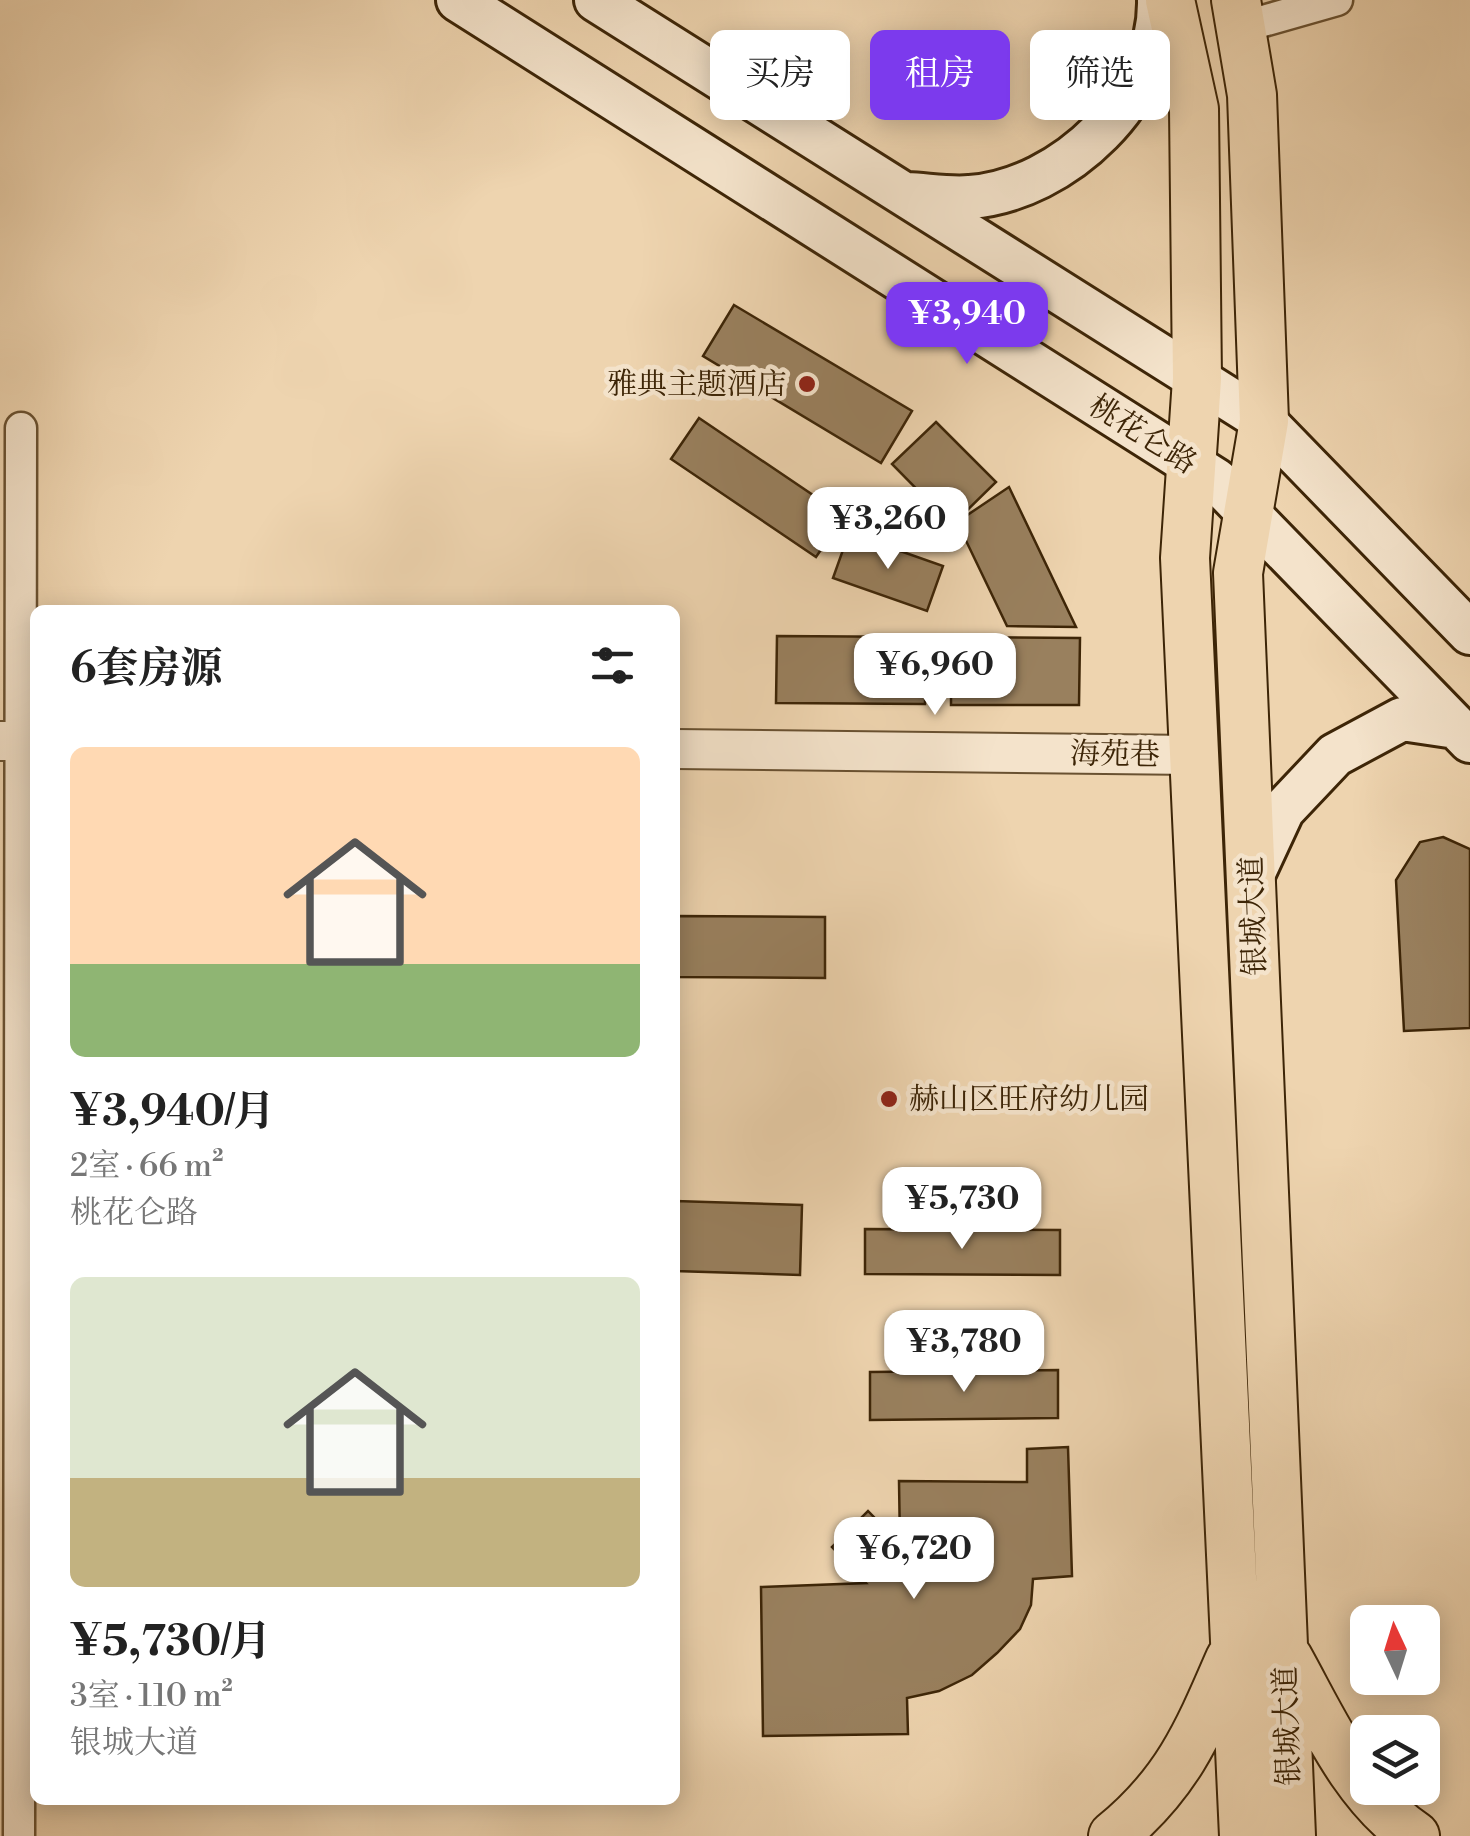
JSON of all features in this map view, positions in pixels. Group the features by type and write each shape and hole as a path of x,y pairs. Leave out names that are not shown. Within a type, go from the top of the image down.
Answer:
{"main road":[{"name":"桃花仑路","path":"458,0 1216,480 1463,734"},
{"path":"596,0 1264,421 1470,633"},
{"path":"902,194 972,197 1039,178 1096,138 1138,82 1160,16 1159,0"},
{"name":"银城大道","path":"1170,0 1194,109 1198,378 1184,558 1244,1836"},
{"name":"银城大道","path":"1239,14 1252,95 1264,421 1238,573 1291,1836"},
{"path":"1251,879 1283,810 1335,755 1402,719 1463,734"},
{"path":"1112,1836 1154,1803 1198,1734 1235,1646"},
{"path":"1284,1650 1336,1745 1388,1818 1415,1836"}],"street":[{"path":"1239,14 1336,0"},
{"path":"19,1836 21,428"},
{"name":"海苑巷","path":"680,749 1194,755"}],"building":[{"name":"雅典主题酒店","path":"734,305 912,411 881,463 703,356"},
{"path":"699,418 844,516 816,557 671,459"},
{"path":"936,422 996,482 952,525 892,464"},
{"path":"1009,487 1076,627 1007,626 957,522"},
{"path":"849,533 943,566 927,611 833,578"},
{"path":"777,636 926,637 925,704 776,703"},
{"path":"951,637 1080,638 1079,705 951,705"},
{"path":"1443,837 1470,849 1470,1028 1404,1031 1396,880 1420,842"},
{"path":"680,916 825,917 825,978 680,977"},
{"path":"680,1201 802,1205 800,1275 680,1271"},
{"path":"865,1229 1060,1230 1060,1275 865,1274"},
{"path":"1058,1370 1058,1418 870,1420 870,1372"},
{"path":"1068,1447 1072,1576 1033,1579 1031,1605 1020,1629 997,1653 972,1675 939,1691 907,1698 908,1734 763,1736 761,1587 866,1583 832,1547 868,1511 900,1544 899,1481 1027,1482 1027,1449"}],"place":[{"name":"雅典主题酒店","path":"807,384"},
{"name":"赫山区旺府幼儿园","path":"889,1099"}]}
